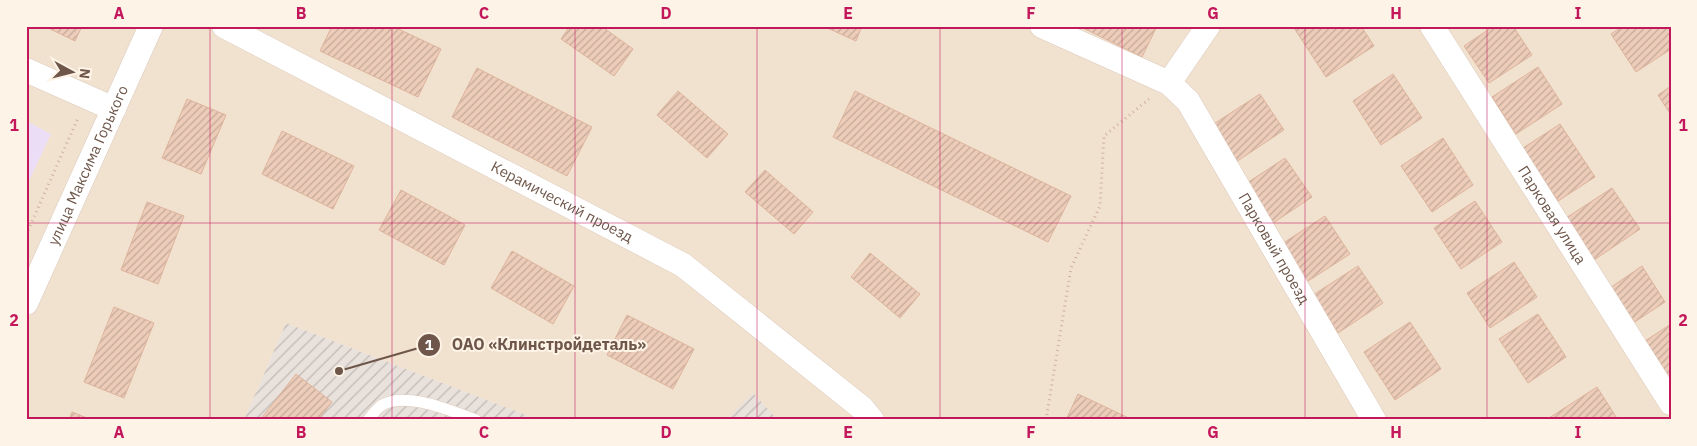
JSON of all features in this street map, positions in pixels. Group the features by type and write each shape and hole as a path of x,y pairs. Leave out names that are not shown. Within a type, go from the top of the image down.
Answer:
{"street":[{"name":"улица Максима Горького","path":"26,303 151,26"},
{"name":"Керамический проезд","path":"224,26 683,265 862,408 872,420"},
{"name":"Парковый проезд","path":"1042,26 1169,83 1188,101 1374,420"},
{"path":"1169,83 1208,26"},
{"name":"Парковая улица","path":"1432,26 1671,403"},
{"path":"26,70 114,109"}],"lane":[{"path":"368,420 380,406 397,400 425,403 476,420"}],"path":[{"path":"1046,420 1071,268 1100,206 1104,136 1169,83"},
{"path":"26,234 87,97"}],"shaded area":[{"path":"26,26 1671,26 1671,420 778,420 753,394 726,420 539,420 286,323 244,420 26,420 26,187 51,134 26,121"},
{"path":"26,121 51,134 26,187"},
{"path":"286,323 539,420 244,420"},
{"path":"753,393 778,420 726,420"}],"building":[{"path":"44,26 82,26 75,41"},
{"path":"332,26 392,26 441,49 418,97 320,51"},
{"path":"570,26 601,26 633,49 614,76 561,39"},
{"path":"823,26 862,26 856,41"},
{"path":"1079,26 1157,26 1142,57"},
{"path":"1297,26 1361,26 1374,46 1326,77 1294,28"},
{"path":"1494,26 1513,26 1532,55 1489,83 1464,46"},
{"path":"1623,26 1671,26 1671,49 1636,72 1611,34"},
{"path":"1538,67 1562,104 1516,134 1492,97"},
{"path":"477,68 592,127 567,176 452,117"},
{"path":"1393,74 1422,118 1381,145 1353,101"},
{"path":"1671,86 1671,115 1658,95"},
{"path":"678,91 728,134 707,158 657,115"},
{"path":"855,91 1071,196 1048,242 833,137"},
{"path":"1260,94 1284,130 1233,164 1209,127"},
{"path":"187,99 226,115 201,174 162,158"},
{"path":"1560,124 1595,177 1558,201 1523,148"},
{"path":"282,131 354,166 333,209 262,174"},
{"path":"1443,138 1473,185 1432,212 1401,166"},
{"path":"1285,158 1312,197 1270,225 1244,185"},
{"path":"765,170 813,212 794,234 745,192"},
{"path":"1612,188 1640,229 1594,260 1566,218"},
{"path":"401,190 465,225 444,265 379,230"},
{"path":"1475,201 1502,242 1461,269 1434,228"},
{"path":"147,202 184,216 158,284 121,270"},
{"path":"1325,216 1350,254 1305,283 1280,245"},
{"path":"512,251 574,286 553,324 491,288"},
{"path":"870,253 920,294 900,318 851,277"},
{"path":"1514,262 1537,297 1490,328 1467,293"},
{"path":"1358,266 1383,303 1338,333 1313,295"},
{"path":"1642,266 1665,302 1627,327 1604,292"},
{"path":"114,307 154,323 124,398 84,382"},
{"path":"1538,314 1566,357 1528,383 1499,339"},
{"path":"627,315 694,349 673,389 607,355"},
{"path":"1410,322 1441,369 1395,400 1364,352"},
{"path":"1671,324 1671,388 1639,345"},
{"path":"296,374 332,402 318,420 260,420"},
{"path":"1597,387 1618,420 1550,420 1549,418"},
{"path":"1078,394 1133,420 1066,420"},
{"path":"72,412 92,420 69,420"}],"place":[{"name":"ОАО «Клинстройдеталь»","path":"339,371"}]}
